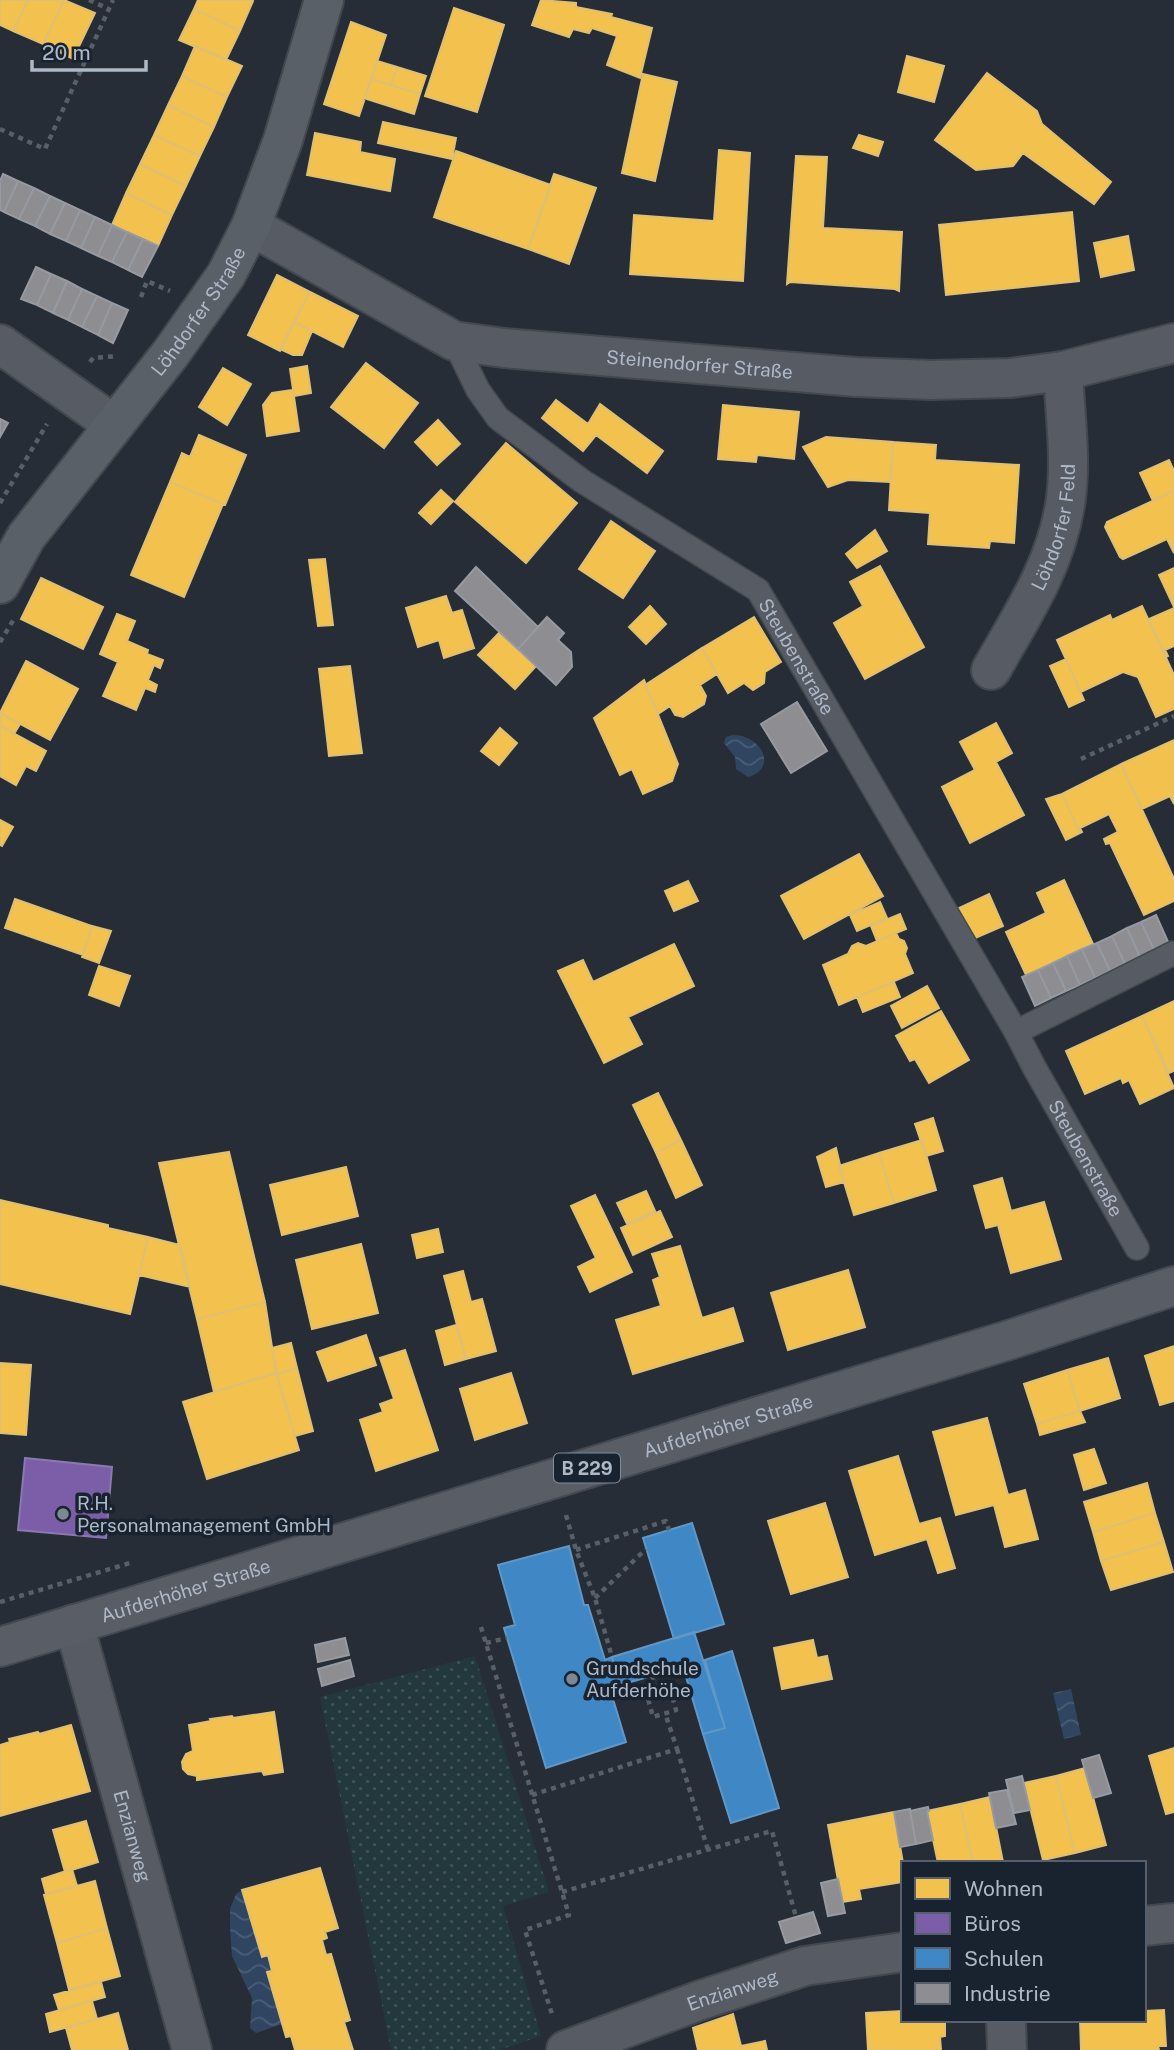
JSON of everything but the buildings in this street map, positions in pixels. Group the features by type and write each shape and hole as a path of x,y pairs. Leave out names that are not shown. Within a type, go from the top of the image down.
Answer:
{"main road":[{"name":"Löhdorfer Straße","path":"0,584 26,537 198,317 226,275 251,226 283,140 324,0"},
{"name":"Aufderhöher Straße","path":"0,1647 1009,1340 1174,1286"}],"street":[{"name":"Steinendorfer Straße","path":"251,226 454,341 504,348 856,377 931,380 1010,378 1063,371 1174,343"},
{"path":"0,344 113,424"},
{"name":"Löhdorfer Feld","path":"991,670 1035,595 1060,528 1067,481 1063,371"},
{"name":"Enzianweg","path":"74,1624 192,2050"},
{"path":"1146,1926 1174,1923"},
{"name":"Enzianweg","path":"560,2034 701,2000 805,1966 901,1952"},
{"path":"1006,2022 1007,2050"}],"lane":[{"name":"Steubenstraße","path":"454,341 478,390 499,418 582,481 758,590 1017,1032 1034,1067 1137,1248"},
{"path":"1017,1032 1174,953"}],"path":[{"path":"89,0 109,9"},
{"path":"0,128 45,149 113,0"},
{"path":"141,297 147,281 178,294"},
{"path":"0,503 46,427 93,358 127,355"},
{"path":"1081,759 1174,716"},
{"path":"566,1514 612,1657"},
{"path":"576,1550 666,1521 669,1530"},
{"path":"595,1598 646,1549"},
{"path":"481,1627 569,1915 524,1930 560,2034"},
{"path":"486,1643 507,1638"},
{"path":"652,1675 658,1692"},
{"path":"670,1688 676,1710 653,1717 647,1695 658,1692 670,1688"},
{"path":"673,1699 691,1693"},
{"path":"665,1713 708,1850"},
{"path":"533,1795 677,1749"},
{"path":"562,1892 772,1832 796,1917"}],"green space":[{"path":"475,1656 549,1892 503,1906 541,2036 499,2050 391,2050 320,1697"}],"water":[{"path":"742,736 758,745 764,759 763,766 757,773 748,777 736,769 735,757 724,743 726,737"},
{"path":"1071,1689 1081,1735 1064,1739 1053,1693"},
{"path":"242,1890 261,1957 268,1955 272,1971 267,1973 282,2024 256,2033 250,2028 252,1998 232,1956 230,1909 236,1894"}],"place":[{"name":"R.H. Personalmanagement GmbH","path":"63,1514"},
{"name":"Grundschule Aufderhöhe","path":"572,1679"}]}
